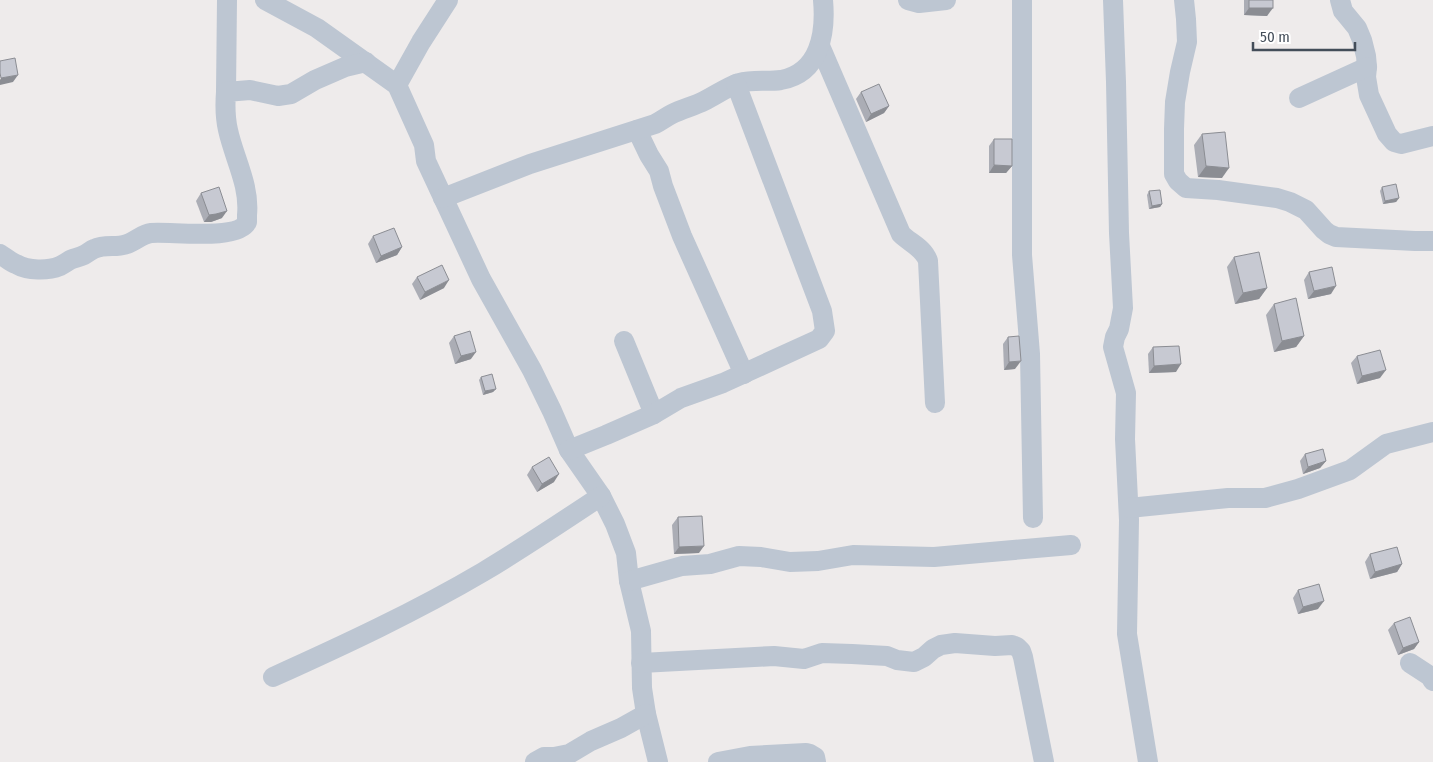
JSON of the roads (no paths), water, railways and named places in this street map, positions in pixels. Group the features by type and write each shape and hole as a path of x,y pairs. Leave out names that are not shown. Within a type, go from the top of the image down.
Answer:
{"street":[{"path":"0,254 25,268 50,269 94,249 106,246 121,246 150,233 198,234 232,232 242,228 247,222 248,207 243,177 225,117 227,0"},
{"path":"265,0 317,28 397,85 424,145 426,161 481,279 532,370 569,450 601,496 626,552 629,581 641,631 642,688 646,714 658,762"},
{"path":"397,85 421,42 448,0"},
{"path":"443,198 530,164 656,124 672,114 736,84 747,81 783,79 799,73 810,63 820,46 824,28 823,0"},
{"path":"908,0 919,3 946,0"},
{"path":"1022,0 1022,255 1030,354 1032,518"},
{"path":"1113,0 1119,233 1123,308 1119,329 1115,337 1113,353 1126,393 1125,439 1129,508 1126,634 1148,762"},
{"path":"1184,0 1187,42 1176,95 1174,129 1174,174 1178,181 1186,188 1218,190 1277,198 1290,202 1306,210 1324,230 1336,237 1415,242 1433,241"},
{"path":"1340,0 1343,11 1357,28 1366,56 1366,77 1369,95 1387,134 1394,142 1401,144 1433,136"},
{"path":"820,46 901,234 927,256 935,404"},
{"path":"226,92 250,90 278,96 291,94 345,67 366,62"},
{"path":"1299,98 1367,67"},
{"path":"569,450 654,414 681,398 744,374 818,339 825,331 822,311 736,84"},
{"path":"637,130 649,156 659,171 682,236 744,374"},
{"path":"624,341 654,414"},
{"path":"1129,508 1228,498 1266,498 1298,489 1350,470 1386,444 1433,432"},
{"path":"272,677 354,641 404,616 489,568 601,496"},
{"path":"629,581 682,566 710,564 739,556 761,557 790,562 809,562 853,555 934,557 1071,546"},
{"path":"641,664 774,656 804,659 822,653 888,656 897,660 914,662 941,644 1012,645 1021,651 1023,657 1044,762"},
{"path":"1410,663 1430,676 1433,681"},
{"path":"535,762 544,757 569,754 591,740 621,728 646,714"},
{"path":"718,762 750,756 806,753 815,757 816,762"}]}
